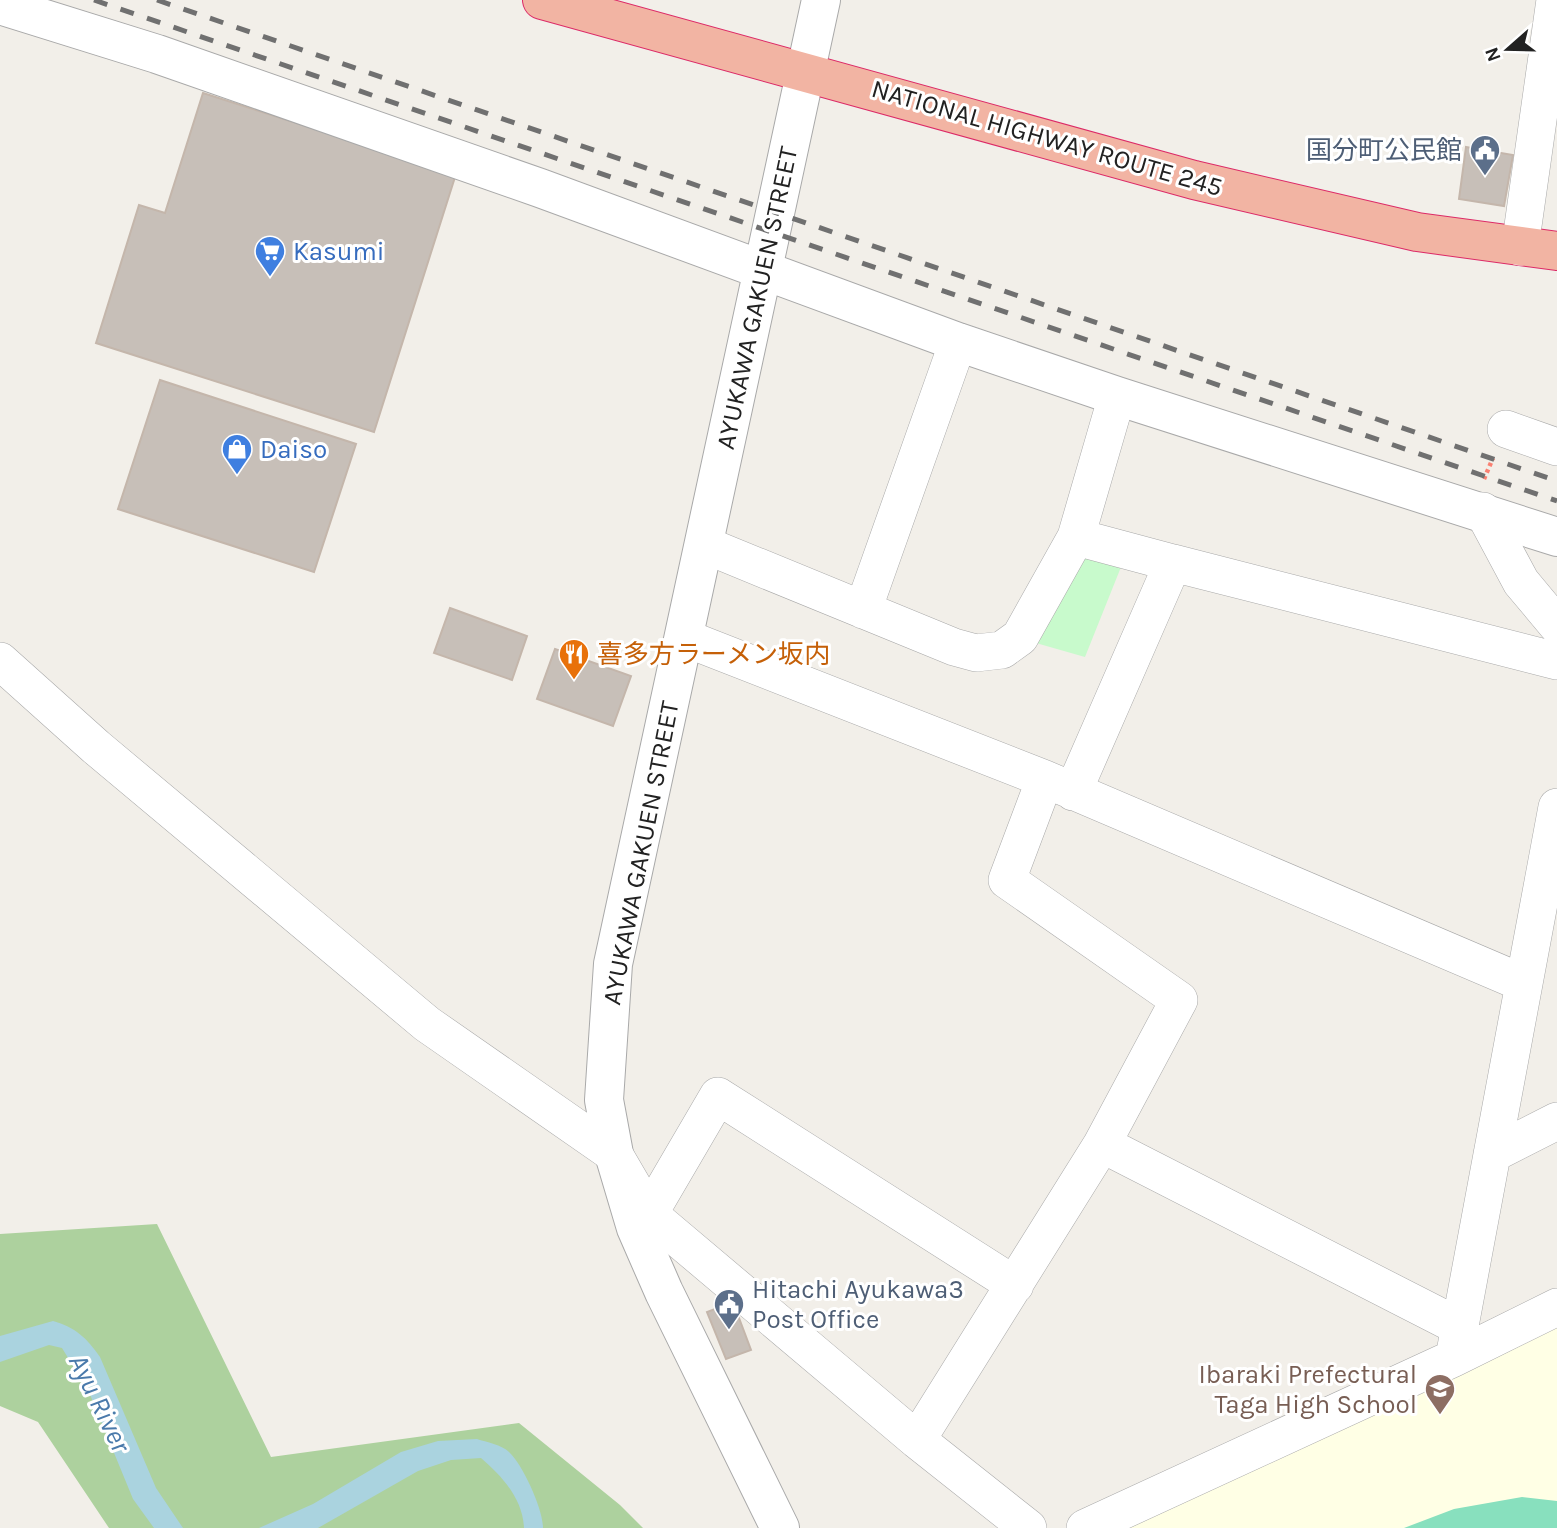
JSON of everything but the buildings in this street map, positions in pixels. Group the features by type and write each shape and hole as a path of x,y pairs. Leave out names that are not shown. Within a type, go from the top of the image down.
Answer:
{"highway":[{"name":"NATIONAL HIGHWAY ROUTE 245","path":"542,0 1207,184 1404,229 1538,249"}],"street":[{"name":"AYUKAWA GAKUEN STREET","path":"780,1528 664,1292 636,1228 614,1154 604,1100 613,964 821,0"},
{"path":"1538,249 1555,0"},
{"path":"0,5 170,59 762,268 958,342 1117,396 1483,511 1557,537"},
{"path":"863,610 958,342"},
{"path":"705,545 954,647 976,653 1002,650 1020,637 1076,537 1117,396"},
{"path":"1506,429 1557,447"},
{"path":"1483,511 1521,582 1557,625"},
{"path":"1076,537 1557,661"},
{"path":"917,1440 1102,1144 1179,1000 1007,880 1059,785 1172,563"},
{"path":"685,638 1059,785 1523,983"},
{"path":"0,661 96,747 428,1024 614,1154 649,1214 917,1440 1028,1528"},
{"path":"1457,1342 1523,983 1554,843 1557,807"},
{"path":"649,1214 718,1096 1015,1285"},
{"path":"1492,1154 1557,1121"},
{"path":"1102,1144 1457,1342"},
{"path":"1085,1528 1457,1342 1557,1307"}],"path":[{"path":"1483,511 1485,475 1506,429"}],"shaded area":[{"name":"Ibaraki Prefectural Taga High School","path":"1557,1304 1557,1528 1088,1528"}],"green space":[{"path":"1088,550 1123,562 1085,657 1029,641"},
{"path":"157,1224 271,1457 519,1423 620,1505 643,1528 109,1528 38,1422 0,1406 0,1234"},
{"path":"1522,1497 1557,1501 1557,1528 1404,1528 1454,1509"}],"water":[{"name":"Ayu River","path":"53,1321 80,1334 100,1357 156,1488 183,1528 154,1528 133,1499 89,1392 62,1348 49,1345 0,1362 0,1336"},
{"path":"477,1439 502,1447 514,1458 536,1499 543,1528 524,1528 520,1507 510,1489 481,1458 451,1460 418,1471 318,1528 259,1528 313,1504 401,1452 438,1441"}],"railway":[{"path":"94,0 1557,501"},
{"path":"157,0 1557,481"}],"place":[{"name":"国分町公民館","path":"1485,177"},
{"name":"Kasumi","path":"270,278"},
{"name":"Daiso","path":"237,476"},
{"name":"喜多方ラーメン坂内","path":"574,681"},
{"name":"Hitachi Ayukawa3 Post Office","path":"729,1331"},
{"name":"Ibaraki Prefectural Taga High School","path":"1440,1416"}]}
